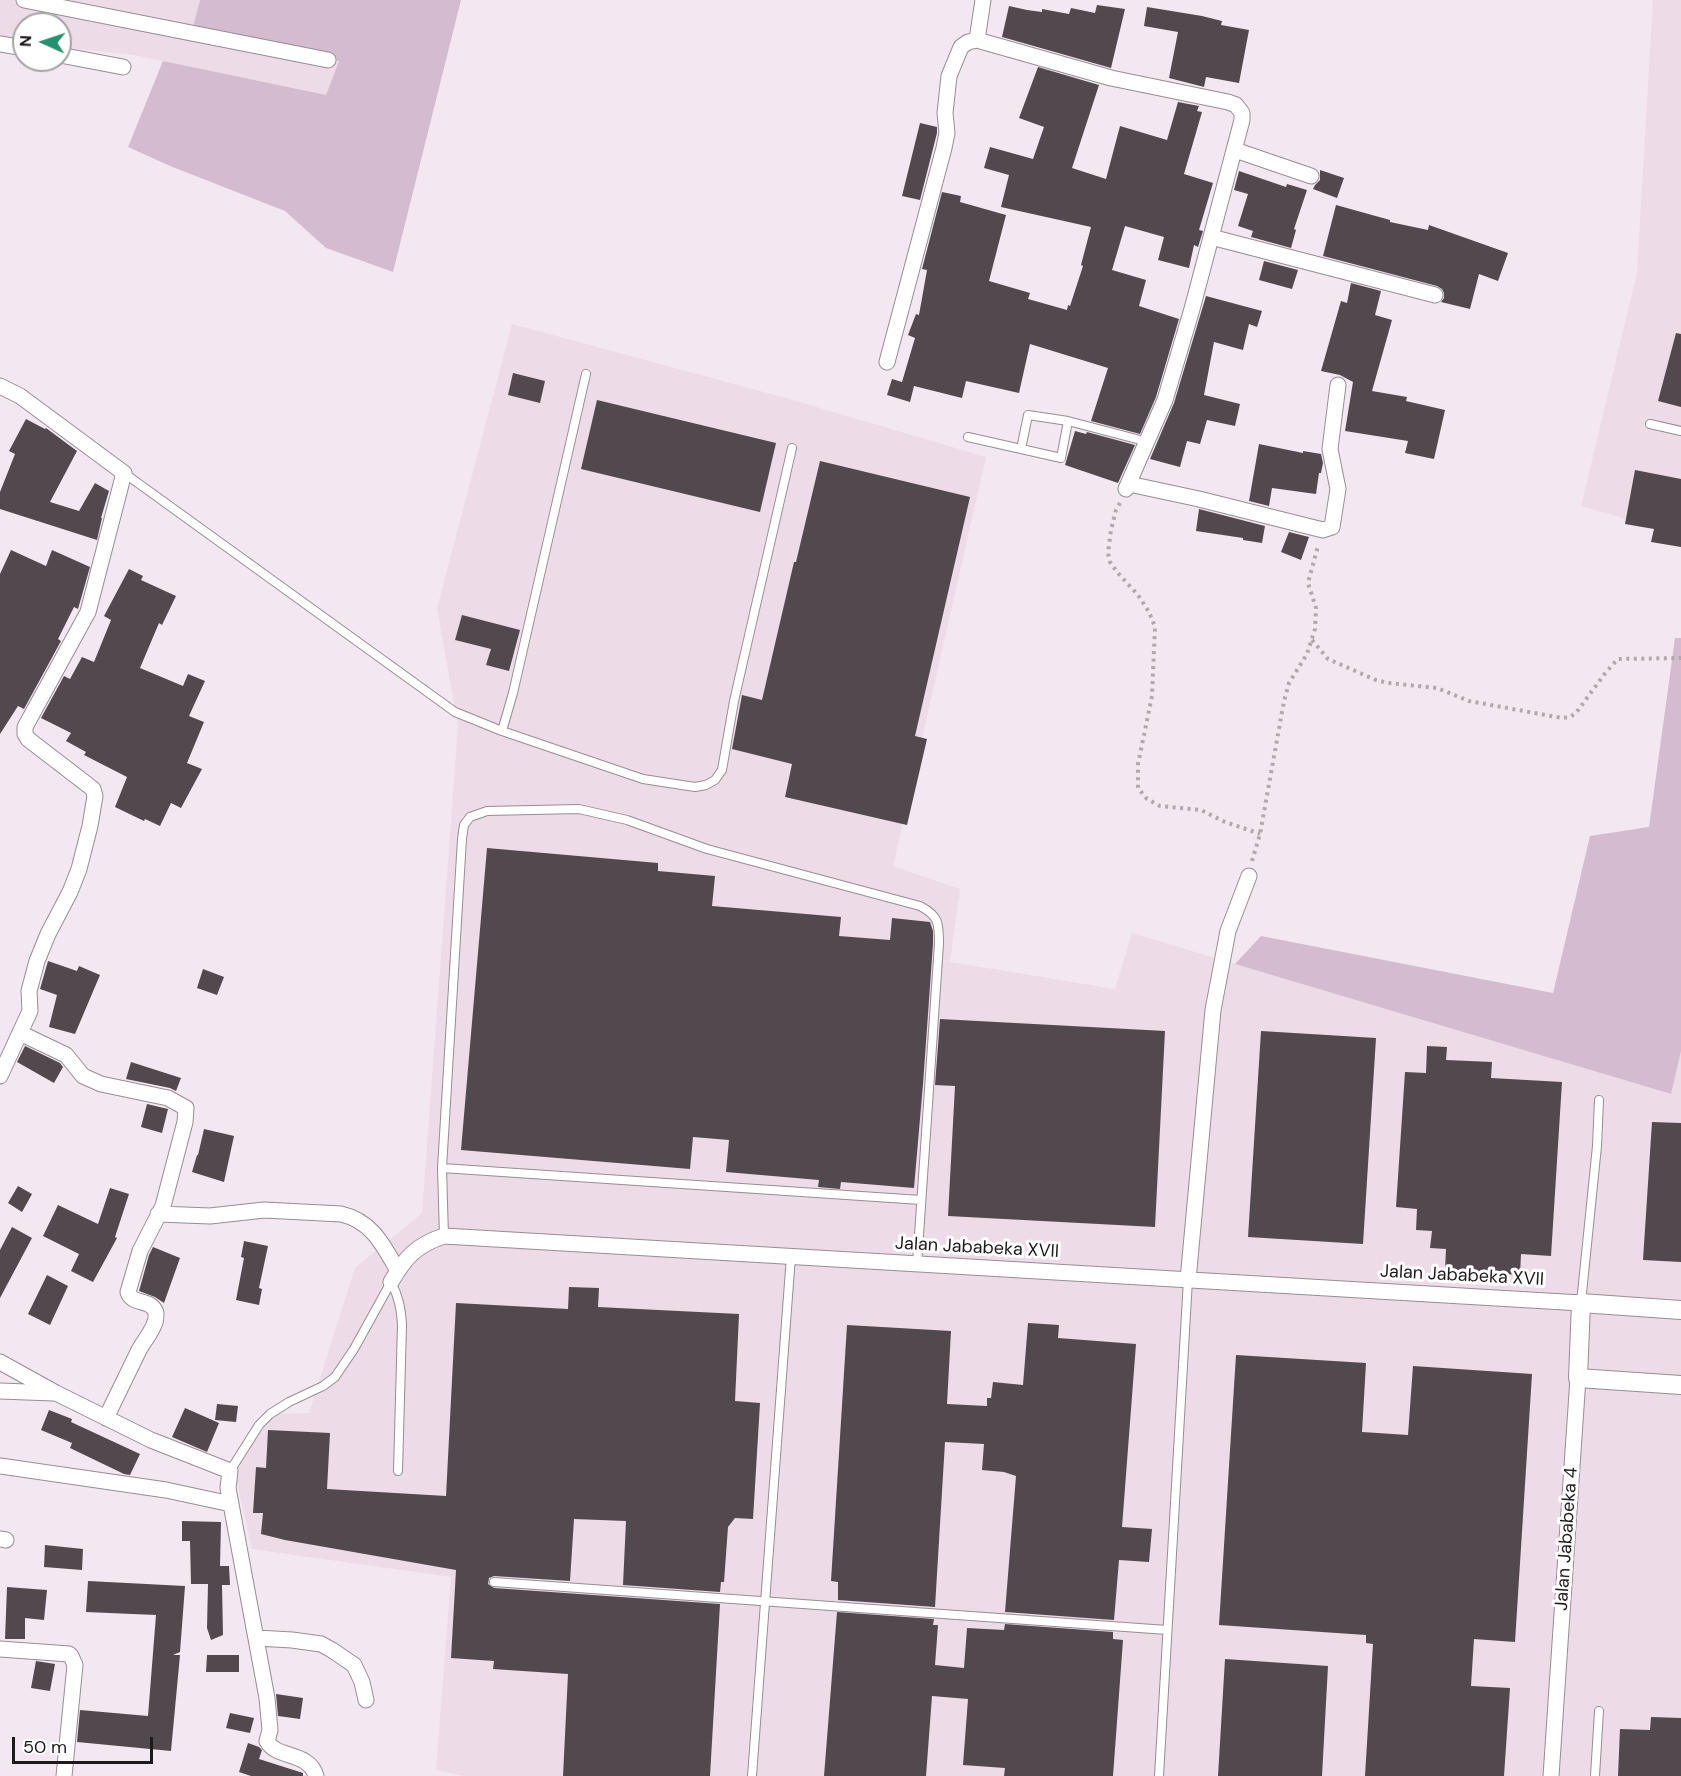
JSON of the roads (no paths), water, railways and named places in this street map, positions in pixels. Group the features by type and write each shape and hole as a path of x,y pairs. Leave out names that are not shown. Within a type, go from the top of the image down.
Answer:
{"street":[{"path":"24,0 328,60"},
{"path":"977,40 983,0"},
{"path":"887,362 944,148 947,133 945,113 949,76 961,46 977,40 1111,78 1208,96 1236,105 1242,113 1235,150 1165,400 1127,487 1199,499 1323,531 1332,527 1338,489 1330,449 1338,385"},
{"path":"72,57 123,67"},
{"path":"1235,150 1311,176"},
{"path":"1211,237 1435,295"},
{"path":"0,386 20,396 124,473 88,612 25,727 28,739 93,789 95,796 79,869 37,961 29,991 30,1011 0,1076"},
{"path":"1188,1280 1214,1010 1228,931 1249,876"},
{"path":"20,1033 66,1055 82,1076 101,1084 168,1098 186,1108 185,1122 163,1206 140,1251 128,1292 133,1300 153,1308 156,1320 106,1418"},
{"path":"158,1214 210,1216 264,1210 351,1216 367,1225 381,1242 394,1277"},
{"name":"Jalan Jababeka XVII","path":"394,1277 417,1248 444,1236 1581,1303"},
{"path":"1581,1303 1681,1310"},
{"name":"Jalan Jababeka 4","path":"1551,1776 1581,1303"},
{"path":"0,1362 56,1393 151,1440 230,1471 228,1488 267,1698 270,1730 268,1743 304,1761 313,1768 316,1776"},
{"path":"1578,1378 1681,1385"},
{"path":"0,1391 56,1393"},
{"path":"0,1466 166,1490 231,1504"},
{"path":"256,1638 321,1644 332,1650 354,1665 362,1682 366,1700"},
{"path":"0,1649 69,1654 73,1659 75,1665 64,1776"}],"lane":[{"path":"502,731 516,681 586,374"},
{"path":"1021,449 1028,415 1068,421 1148,442"},
{"path":"968,437 1061,458 1068,421"},
{"path":"1650,424 1681,430"},
{"path":"124,473 455,712 502,731 643,779 695,787 715,780 722,770 734,701 792,448"},
{"path":"444,1236 442,1168 464,825 470,817 487,811 579,809 627,820 707,849 920,906 932,912 937,919 939,944 917,1264"},
{"path":"1581,1303 1597,1146 1599,1100"},
{"path":"442,1168 921,1200"},
{"path":"752,1776 790,1256"},
{"path":"230,1471 259,1425 270,1414 323,1386 334,1377 354,1349 394,1277"},
{"path":"394,1277 402,1325 398,1471"},
{"path":"1159,1776 1188,1280"},
{"path":"494,1582 1167,1630"},
{"path":"1595,1776 1599,1711"}]}
